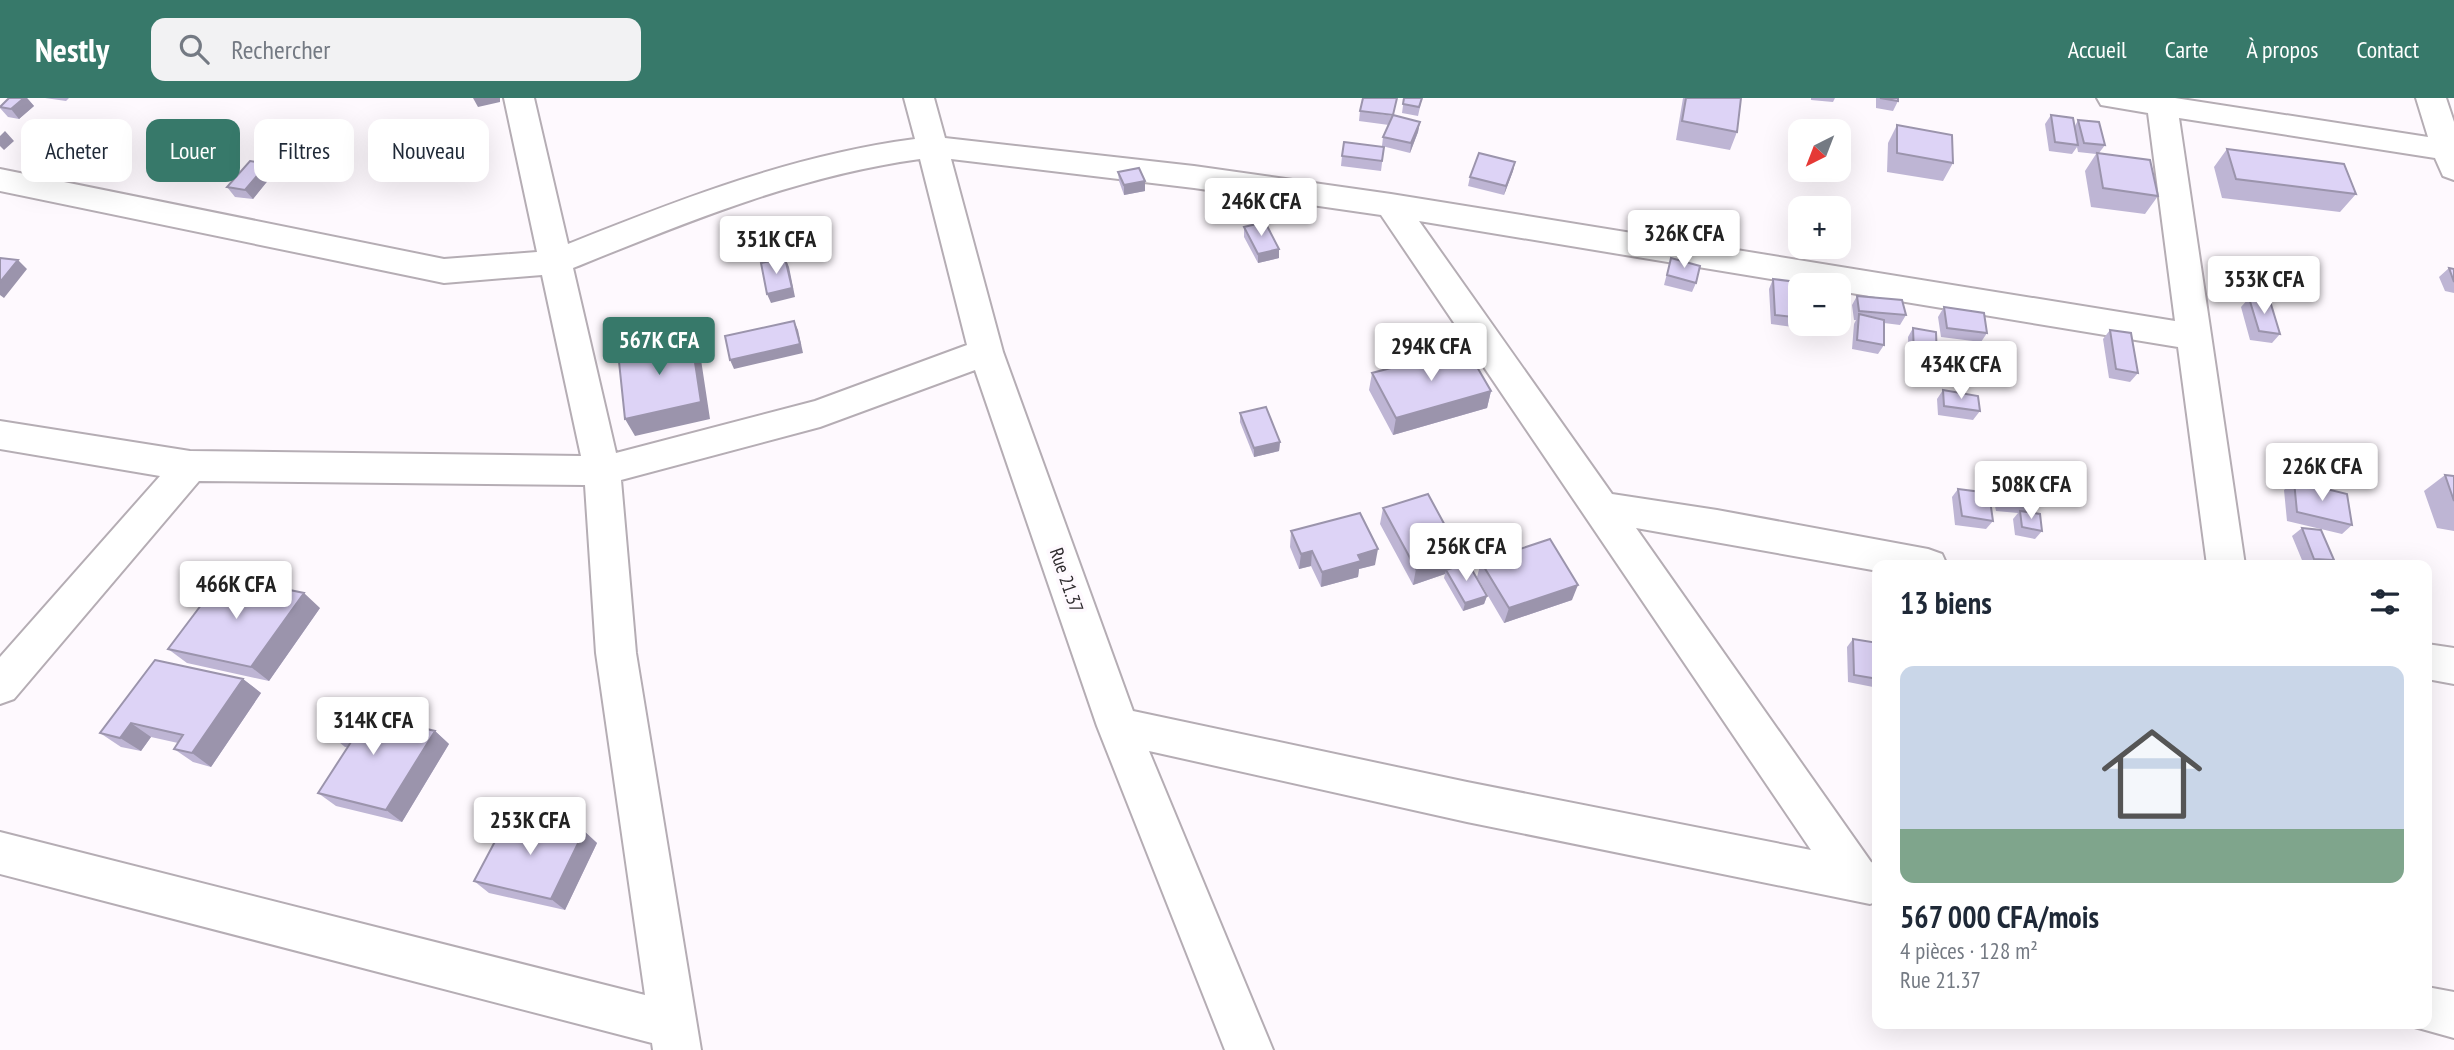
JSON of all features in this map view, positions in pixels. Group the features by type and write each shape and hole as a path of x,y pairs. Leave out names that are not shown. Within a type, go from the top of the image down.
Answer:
{"street":[{"path":"0,853 675,1038 616,653 602,471 519,98"},
{"name":"Rue 21.37","path":"919,98 986,352 1118,726 1249,1050"},
{"path":"2112,98 2452,157 2431,98"},
{"path":"2162,107 2225,560"},
{"path":"0,180 444,271 556,262 695,206 781,177 859,157 934,147 1194,177 1391,205 2195,337"},
{"path":"1391,205 1601,508 1867,882"},
{"path":"0,435 190,467 602,471 820,413 986,352"},
{"path":"0,686 190,467"},
{"path":"1601,508 1717,525 1902,560"},
{"path":"2432,662 2454,666"},
{"path":"1118,726 1467,802 1867,882"},
{"path":"2432,1011 2454,1015"}],"building":[{"path":"9,98 24,98 11,109 0,107"},
{"path":"1363,98 1397,98 1393,115 1360,111"},
{"path":"1404,98 1422,98 1419,107 1403,104"},
{"path":"1686,98 1741,98 1737,132 1682,121"},
{"path":"1393,115 1420,122 1411,143 1383,137"},
{"path":"2051,115 2073,118 2078,145 2055,142"},
{"path":"2078,120 2099,122 2105,145 2084,143"},
{"path":"1897,125 1952,135 1953,163 1897,153"},
{"path":"1344,142 1384,147 1382,161 1342,156"},
{"path":"2227,149 2344,164 2356,194 2236,179"},
{"path":"1479,153 1515,162 1506,186 1470,177"},
{"path":"2097,153 2150,160 2158,196 2103,188"},
{"path":"250,161 254,162 254,179 245,190 227,187 231,182 240,182 240,172"},
{"path":"1139,168 1145,181 1124,185 1118,172"},
{"path":"1265,222 1279,249 1258,254 1244,227"},
{"path":"0,258 18,260 0,282"},
{"path":"785,258 792,288 767,294 761,263"},
{"path":"1671,258 1700,266 1696,283 1667,275"},
{"path":"2449,268 2454,269 2454,282"},
{"path":"1773,279 1788,281 1788,316 1775,315"},
{"path":"1857,296 1902,300 1906,315 1859,311"},
{"path":"2249,298 2270,301 2280,334 2259,331"},
{"path":"1944,307 1984,313 1987,333 1947,328"},
{"path":"1859,314 1884,320 1884,345 1857,340"},
{"path":"794,321 800,344 730,360 725,336"},
{"path":"1913,328 1936,332 1937,358 1914,355"},
{"path":"2110,330 2131,333 2138,373 2116,369"},
{"path":"691,336 701,402 625,419 618,352"},
{"path":"1466,348 1491,391 1396,418 1372,373"},
{"path":"1943,390 1978,396 1980,411 1944,406"},
{"path":"1266,407 1280,442 1254,448 1240,413"},
{"path":"2445,475 2454,476 2454,501"},
{"path":"2294,481 2347,494 2352,525 2297,512"},
{"path":"1958,489 1989,493 1993,521 1962,516"},
{"path":"2001,493 2028,496 2030,506 2003,502"},
{"path":"1428,494 1461,555 1416,569 1383,508"},
{"path":"2020,511 2040,514 2042,531 2022,527"},
{"path":"1360,513 1378,549 1358,555 1361,561 1322,572 1312,551 1301,554 1291,531"},
{"path":"2302,528 2321,530 2334,560 2314,559"},
{"path":"1550,539 1578,585 1509,608 1481,562"},
{"path":"1468,563 1487,596 1465,603 1446,570"},
{"path":"223,576 304,593 251,667 168,649"},
{"path":"1853,639 1872,642 1872,678 1854,675"},
{"path":"155,660 243,679 192,753 174,749 183,735 131,723 120,738 100,733"},
{"path":"350,700 373,706 368,715 435,731 386,810 318,793 353,739 328,733"},
{"path":"509,815 584,831 551,899 474,881"}]}
